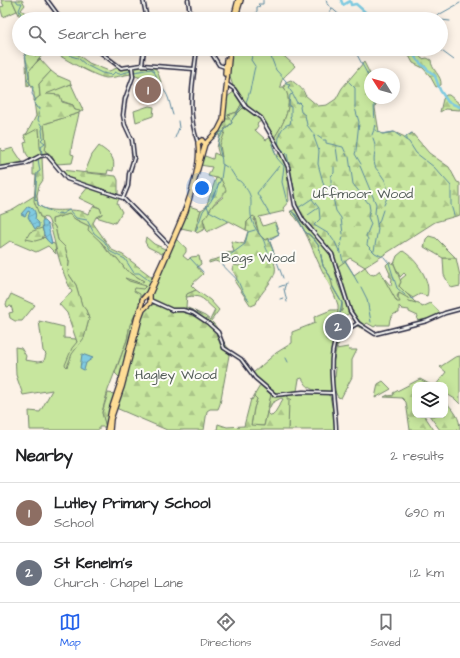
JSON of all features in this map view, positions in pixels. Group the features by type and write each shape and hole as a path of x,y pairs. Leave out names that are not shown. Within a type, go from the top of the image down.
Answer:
{"highway":[{"path":"236,12 240,0"},
{"path":"109,430 111,410 142,300 148,293 182,218 192,186 200,142 214,131 221,121 224,66 227,56"},
{"path":"109,430 140,318 150,302 150,294 186,211 205,145 222,124 227,87 229,56"},
{"path":"200,142 205,145"},
{"path":"200,142 201,147 205,145"},
{"path":"144,297 150,302"},
{"path":"142,303 150,302"}],"street":[{"path":"47,0 56,12"},
{"path":"143,0 145,12"},
{"path":"188,0 190,12"},
{"path":"106,56 119,67 142,65 194,69"},
{"path":"142,65 143,56"},
{"path":"196,56 190,113 195,136 200,142"},
{"path":"213,56 219,65 224,66"},
{"path":"123,198 128,186 129,174 134,158 132,140 125,125 123,115 125,100 133,77 132,67"},
{"path":"227,87 234,89 246,106 261,118 282,154 288,167 295,205 304,220 332,254 349,307 359,324 375,334 427,321 445,313 460,309"},
{"path":"0,168 25,164 47,155 67,179 123,198 170,243"},
{"path":"150,302 161,304 172,310 193,312 208,323 218,332 224,348 241,359 255,378 274,395 303,392 332,393"},
{"path":"336,430 336,403 332,393 335,342 346,329 359,324"}],"shaded area":[{"path":"153,76 157,94 155,96 156,103 141,104 141,78"}],"green space":[{"path":"1,0 12,0 17,11 3,17 0,7 4,6"},
{"path":"12,0 22,0 25,5 21,10 24,12 18,12"},
{"path":"25,56 42,56 29,71 30,85 27,86"},
{"path":"60,56 80,56 89,63 109,71 117,68 131,69 131,74 109,78 101,77"},
{"path":"230,56 284,56 295,66 281,83 280,87 284,87 287,93 288,107 281,127 274,138 261,118 247,107 233,86 229,74"},
{"path":"409,56 420,56 422,59 427,58 431,60 431,64 440,78 441,85 436,87 430,76 423,68 413,63"},
{"path":"40,59 51,71 39,84 40,96 34,101 34,93 30,85 28,71"},
{"name":"Uffmoor Wood","path":"364,62 367,68 364,68 364,104 376,104 375,108 379,132 383,134 394,132 405,137 412,133 429,153 449,167 457,182 460,183 460,215 435,222 365,267 350,258 337,267 328,246 304,220 297,208 291,182 290,169 274,138 281,127 288,107 287,93 284,87 286,82 291,80 318,106 327,105 336,99 342,88"},
{"path":"150,66 157,70 161,82 156,88 153,76 141,78 133,75 133,68"},
{"path":"51,71 56,75 70,81 71,84 46,94 60,95 62,102 73,105 75,110 80,111 79,113 44,124 46,144 45,151 51,155 55,162 52,162 47,156 42,157 43,180 39,186 37,195 38,205 50,210 76,210 88,214 94,206 100,208 102,214 96,217 93,223 112,250 123,255 152,277 148,290 140,297 140,294 134,291 135,288 143,289 146,286 129,281 125,278 140,283 144,281 126,270 117,258 111,255 102,243 88,230 89,226 75,219 69,214 52,219 58,240 65,247 69,262 68,273 76,285 82,305 86,310 89,319 84,338 72,354 67,367 65,365 72,348 77,342 67,313 59,304 72,292 61,266 49,221 47,218 40,217 34,201 36,175 33,175 33,161 41,156 31,160 30,159 41,154 39,128 26,135 36,116 34,101 40,96 39,84"},
{"path":"71,84 83,110 79,113 75,110 73,105 45,95 48,92"},
{"path":"235,91 242,103 237,112 228,115 230,120 225,119 227,97"},
{"path":"446,95 449,95 460,104 460,110 445,109 440,112 443,99"},
{"path":"242,103 247,108 243,108 231,120 232,123 224,129 225,132 220,145 222,157 219,155 217,148 220,134 214,138 213,137 218,132 225,119 230,119 228,115 237,112"},
{"path":"149,106 154,107 153,116 136,122 134,111"},
{"path":"243,108 247,108 262,120 257,124 258,126 255,130 266,140 271,137 274,141 272,144 277,157 279,152 287,169 289,201 283,208 285,211 259,217 263,226 275,222 279,234 265,240 259,234 255,218 253,216 247,222 246,230 229,221 207,232 203,219 213,205 223,197 221,179 208,176 212,167 200,165 202,155 213,159 214,153 221,156 220,142 224,129"},
{"path":"79,113 71,150 71,154 74,155 72,163 56,164 51,155 45,151 46,144 44,124"},
{"path":"39,127 41,154 30,159 26,153 24,143 27,142 24,135"},
{"path":"99,146 113,159 113,171 108,170 107,174 85,172 92,155"},
{"path":"0,148 3,151 13,148 23,163 0,167"},
{"path":"61,170 116,176 118,180 118,194 70,179 62,174"},
{"path":"216,178 221,179 226,190 203,219 205,229 197,233 195,231 201,210 206,207"},
{"path":"89,186 120,197 117,203 122,212 115,223 96,217 102,214 100,208 79,198"},
{"path":"34,196 39,214 43,219 42,239 44,237 50,243 55,244 56,254 48,246 36,252 10,241 0,248 0,214 13,209"},
{"path":"189,206 201,210 195,231 181,228"},
{"path":"296,209 302,220 329,253 333,261 338,284 350,313 343,317 340,313 342,310 342,303 333,288 330,276 323,266 319,246 310,235 305,232 296,215 291,211"},
{"path":"291,211 296,215 304,230 300,224 290,212"},
{"path":"69,214 75,219 89,226 108,252 117,258 126,270 144,281 146,286 140,297 140,305 130,325 127,340 108,390 102,412 106,427 99,427 99,430 30,430 29,411 40,412 52,390 23,395 16,375 15,347 21,348 26,356 25,360 38,362 44,361 46,354 43,351 39,321 64,327 64,338 76,339 77,342 84,338 89,319 86,310 82,306 76,285 68,273 69,262 65,247 58,240 55,227 52,223 52,219"},
{"name":"Bogs Wood","path":"253,216 256,218 254,219 259,234 265,240 269,239 277,261 274,263 275,274 256,304 251,306 235,282 237,278 232,269 234,265 239,266 242,263 234,259 221,263 215,261 209,263 209,261 220,258 226,253 234,252 231,241 244,244 248,231 246,230 247,222"},
{"path":"42,228 44,234 42,239 35,241 26,239 30,232"},
{"path":"305,232 315,240 319,247 323,266 330,276 333,288 342,303 342,310 340,313 343,317 339,325 336,324 338,305"},
{"path":"429,236 436,238 456,258 443,258 424,247 426,239"},
{"path":"146,237 154,244 165,249 162,254 148,247 145,242"},
{"path":"176,239 186,248 186,252 183,256 188,260 191,257 199,256 201,264 197,267 203,274 191,285 196,290 187,294 186,307 179,310 174,310 152,300 151,295"},
{"path":"403,251 413,259 422,271 427,284 427,296 420,294 413,298 401,290 399,286 401,279 406,275 404,273 400,277 394,264 397,256"},
{"path":"443,258 456,258 460,276 460,286 451,288 444,275"},
{"path":"345,260 354,275 365,267 370,274 374,275 380,270 397,302 399,293 419,303 422,307 431,303 441,314 419,322 417,319 418,316 409,312 409,310 402,309 399,306 399,313 394,314 390,319 389,325 377,325 374,327 367,323 364,326 358,320 350,307 337,267"},
{"path":"389,262 394,264 401,282 399,286 416,303 409,301 408,298 399,293 397,296 400,302 397,302 383,277 391,286 392,278 389,276 390,274 386,265"},
{"name":"Hagley Wood","path":"196,290 210,300 219,310 211,321 230,350 220,404 218,409 210,409 207,411 204,430 167,430 116,408 144,311 149,306 155,304 172,311 184,310 186,307 210,320 215,310 199,297 186,297 187,294"},
{"path":"11,294 35,305 22,321 15,321 10,318 9,313 13,312 11,306 7,307 6,304"},
{"path":"140,305 120,378 115,373 127,340 130,325"},
{"path":"331,310 338,310 336,324 330,322 326,339 333,341 333,363 336,349 348,347 349,350 357,350 352,360 352,377 341,398 338,397 335,392 333,377 335,377 336,368 333,367 331,392 314,390 305,383 302,378 299,379 297,391 276,395 261,383 253,373 276,353 292,343 292,332 315,323 314,317"},
{"path":"330,322 339,325 345,330 335,341 326,339"},
{"path":"357,325 363,329 357,326 350,330 336,349 340,336 349,328"},
{"path":"460,356 460,404 448,395 448,382 438,382 446,372 440,367 455,357"},
{"path":"420,379 426,382 414,382"},
{"path":"383,381 391,389 375,398 378,384"},
{"path":"412,383 412,418 426,418 434,430 410,430 406,402 402,398 384,397 394,395 393,393"},
{"path":"261,384 271,395 264,426 251,426 257,399 254,396"},
{"path":"108,393 115,394 106,427 102,413"},
{"path":"288,394 327,394 330,396 336,425 334,430 288,430"},
{"path":"288,394 287,399 291,399 289,401 288,430 217,430 218,424 227,427 244,426 251,399 252,400 254,396 257,399 251,425 264,426 271,395 276,397","holes":["281,398 283,399 272,416 267,413 272,403"]},
{"path":"448,404 458,418 460,430 440,430 431,418 448,418"}],"water":[{"path":"28,206 33,209 36,215 35,219 39,223 39,227 35,229 28,217 30,212 28,211 25,216 21,214"},
{"path":"42,221 48,225 52,244 45,238"},
{"path":"82,354 93,358 86,363 84,370 80,368"}],"waterway":[{"path":"16,0 18,3 22,3 19,10 20,12"},
{"path":"256,12 257,7 260,6 258,4 263,4 263,0"},
{"path":"341,0 343,5 350,1 351,5 356,4 365,12"},
{"path":"444,12 460,3"},
{"path":"327,4 336,12"},
{"path":"330,12 332,8"},
{"path":"25,56 29,76 27,80 33,87 32,94 36,100 34,103 37,108 40,108 38,120 43,128 43,138 41,140 45,143 41,146 42,154"},
{"path":"71,56 78,58 86,65 102,73 112,75 115,72 119,74 131,71"},
{"path":"252,56 251,60 255,66"},
{"path":"270,56 276,70 286,81 286,84 290,85 288,87 293,94 290,95 290,124 284,127 280,132 279,146"},
{"path":"358,56 364,68"},
{"path":"414,56 435,76 440,90 448,102 460,107"},
{"path":"448,56 454,60"},
{"path":"245,104 255,67"},
{"path":"134,72 152,69 156,75 157,84"},
{"path":"349,82 355,88 355,108 359,122 356,150"},
{"path":"159,86 163,89 169,99 173,115"},
{"path":"293,95 297,103 300,102 301,112 305,115 307,125 313,133"},
{"path":"372,135 375,126 374,104"},
{"path":"243,105 231,121 232,123 222,134 218,144 222,164 230,169 250,195 253,223 271,255 271,261"},
{"path":"175,138 179,128 178,121"},
{"path":"375,130 382,134 394,132 401,137"},
{"path":"212,140 221,132 224,132"},
{"path":"406,140 406,137 412,133"},
{"path":"314,135 314,137 316,135 323,140 326,140 326,143 343,147 347,156"},
{"path":"314,137 319,151 318,164 324,186"},
{"path":"373,138 375,146 375,166 387,186 387,198 384,205"},
{"path":"403,138 409,142 416,153 434,167 451,186 451,205 454,215"},
{"path":"273,142 272,144 277,158 284,166 282,182 287,202"},
{"path":"280,147 287,154 295,194"},
{"path":"336,147 338,161"},
{"path":"356,151 355,154 361,164"},
{"path":"349,157 353,184 369,204 370,210 368,217 371,224 366,236 368,239 367,245 375,253 381,256"},
{"path":"38,159 40,171 37,173 35,199 38,202 38,205 57,215 58,213 62,214 69,210 76,218 87,220 94,233 104,241 111,252 125,259 134,273 139,273 151,282"},
{"path":"196,231 203,211 211,201 221,179 223,165"},
{"path":"266,182 279,166"},
{"path":"360,166 376,204 375,213 378,229 374,251"},
{"path":"331,183 331,176 334,173 334,167"},
{"path":"265,183 257,193 270,215"},
{"path":"331,185 336,193 333,198 336,211 341,218 343,234"},
{"path":"298,208 331,186"},
{"path":"312,199 319,208 320,219 314,225 329,234 334,241"},
{"path":"207,206 209,211 228,221"},
{"path":"308,215 318,208"},
{"path":"377,224 383,210"},
{"path":"291,211 296,215 305,232 310,235 319,246 323,266 333,281"},
{"path":"275,225 279,234 269,240 283,278"},
{"path":"226,258 245,244 248,232 255,230"},
{"path":"343,237 340,248 343,262"},
{"path":"335,242 340,253"},
{"path":"384,257 389,263 397,288 405,295"},
{"path":"190,258 203,272"},
{"path":"345,261 354,275"},
{"path":"222,264 237,280 249,300"},
{"path":"354,276 358,283"},
{"path":"286,283 284,289 287,302"},
{"path":"279,287 284,285"},
{"path":"333,287 342,303 338,322"},
{"path":"361,287 367,299 371,322"},
{"path":"286,358 288,362"}],"place":[{"name":"Lutley Primary School","path":"148,90"},
{"name":"St Kenelm's","path":"338,327"}]}
